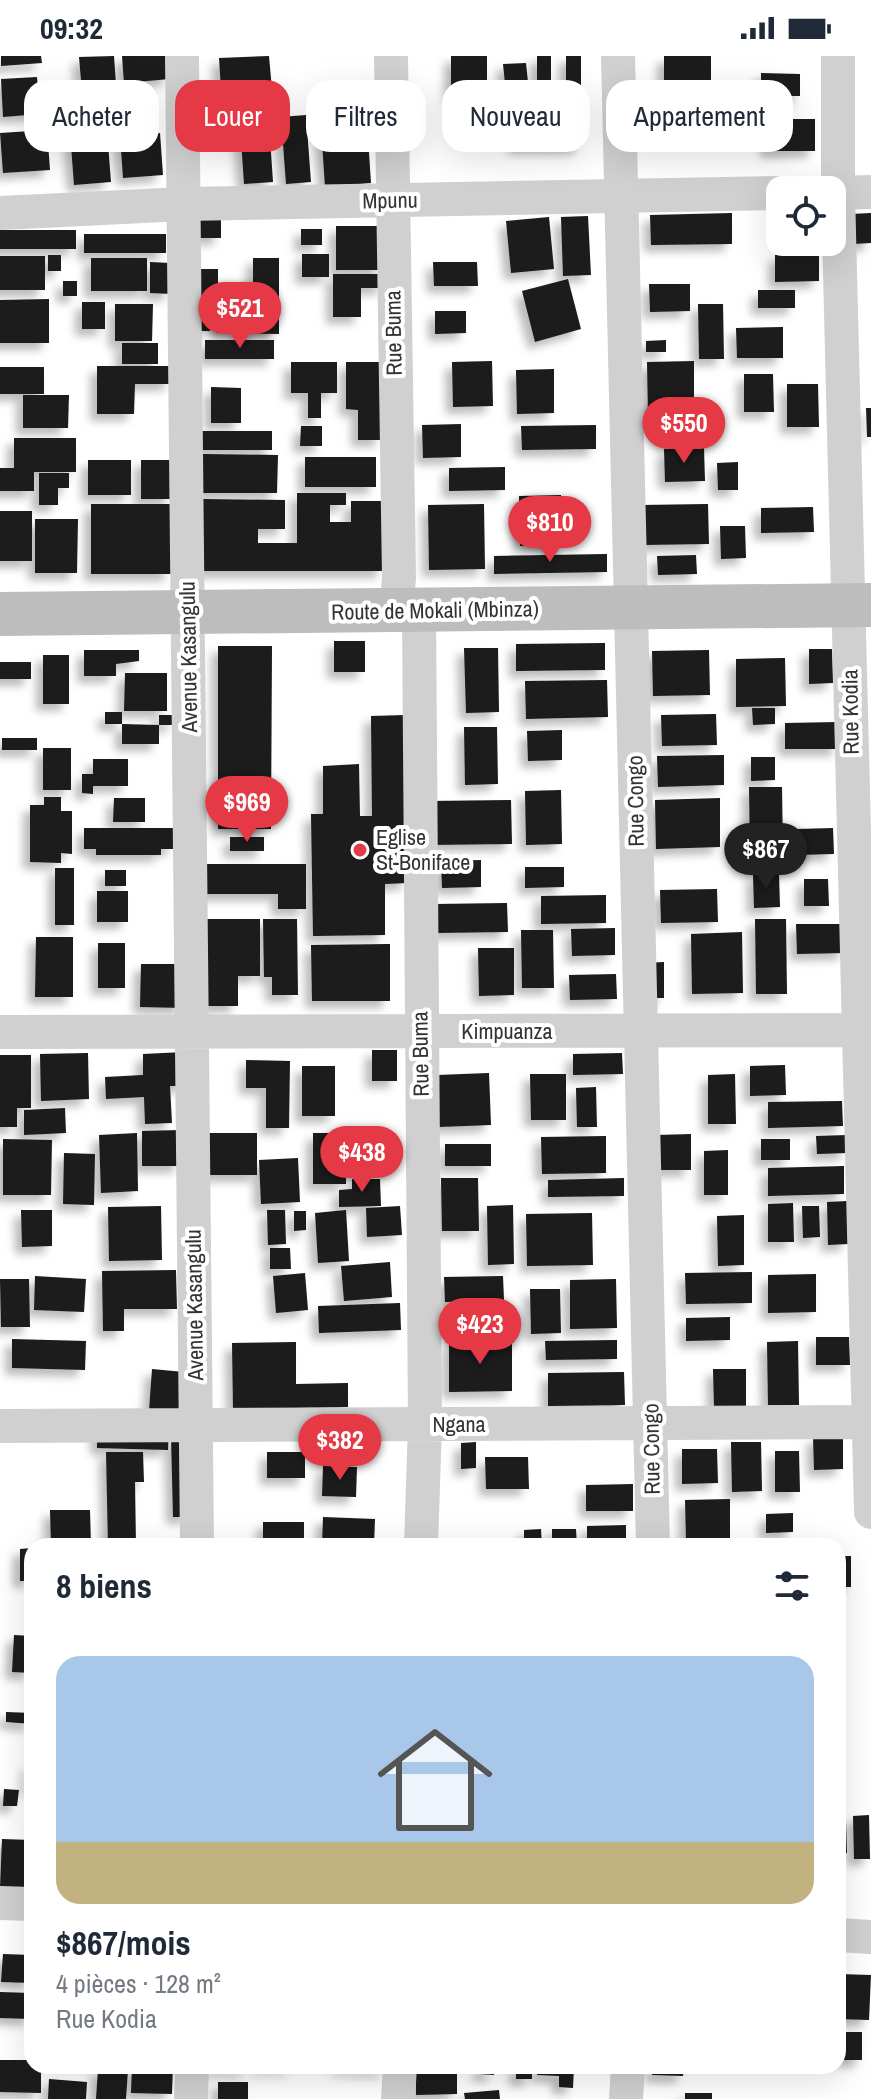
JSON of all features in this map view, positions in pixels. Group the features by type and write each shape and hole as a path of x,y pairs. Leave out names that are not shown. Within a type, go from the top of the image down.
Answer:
{"street":[{"name":"Avenue Kasangulu","path":"182,56 197,1538"},
{"name":"Rue Buma","path":"391,56 390,200 399,578 407,610 420,1031 425,1424 421,1538"},
{"name":"Rue Congo","path":"618,56 653,1538"},
{"name":"Rue Kodia","path":"838,56 847,192 859,605 871,1512"},
{"name":"Mpunu","path":"0,213 184,204 766,193"},
{"name":"Route de Mokali (Mbinza)","path":"0,614 859,605"},
{"name":"Kimpuanza","path":"0,1032 864,1030"},
{"name":"Ngana","path":"0,1426 869,1422"},
{"path":"0,1903 24,1904"},
{"path":"846,1935 871,1937"},
{"path":"191,2099 192,2074"},
{"path":"398,2099 400,2074"},
{"path":"626,2099 628,2074"}],"building":[{"path":"1,56 41,56 42,63 1,66"},
{"path":"114,56 116,80 81,80 79,57"},
{"path":"122,56 168,56 170,79 124,80"},
{"path":"269,56 271,80 220,80 219,58"},
{"path":"451,56 487,56 487,80 451,80"},
{"path":"537,56 551,56 551,80 537,80"},
{"path":"566,56 581,56 581,80 566,80"},
{"path":"664,56 711,56 711,80 664,80"},
{"path":"526,63 528,80 505,80 503,64"},
{"path":"761,73 800,74 800,96 793,96 793,80 761,80"},
{"path":"37,77 37,80 24,80 24,115 3,117 1,79"},
{"path":"306,115 306,152 309,152 311,182 286,184 284,152 290,152 290,116"},
{"path":"793,119 815,119 815,151 793,151"},
{"path":"24,131 24,152 49,152 50,170 3,173 0,133"},
{"path":"159,133 163,175 123,178 121,152 159,152"},
{"path":"72,152 109,152 111,182 74,185"},
{"path":"242,152 271,152 273,182 244,184"},
{"path":"323,152 369,152 371,183 325,187"},
{"path":"732,213 732,244 651,245 650,215"},
{"path":"871,213 871,243 853,244 851,214"},
{"path":"588,216 591,275 563,276 561,217"},
{"path":"549,217 554,269 511,273 506,221"},
{"path":"198,220 221,220 221,238 198,238"},
{"path":"336,226 383,226 383,270 336,270"},
{"path":"301,229 322,229 322,245 301,245"},
{"path":"0,230 76,230 76,249 0,249"},
{"path":"84,234 166,234 166,253 84,253"},
{"path":"302,254 329,254 329,277 302,277"},
{"path":"48,255 61,255 61,271 48,271"},
{"path":"0,256 45,256 45,290 0,290"},
{"path":"775,256 819,256 819,281 775,282"},
{"path":"91,258 147,258 147,291 91,291"},
{"path":"253,258 279,258 279,334 216,333 216,311 253,311"},
{"path":"150,262 171,263 171,294 150,293"},
{"path":"433,262 477,262 478,286 434,286"},
{"path":"197,269 218,269 218,284 241,284 241,297 197,297"},
{"path":"333,274 384,274 384,288 361,288 361,317 333,317"},
{"path":"568,279 581,329 535,342 522,291"},
{"path":"63,281 77,281 77,296 63,296"},
{"path":"649,284 690,284 690,311 650,312"},
{"path":"758,290 795,290 795,308 758,308"},
{"path":"49,299 49,343 0,343 0,300"},
{"path":"82,302 105,302 105,329 82,329"},
{"path":"115,304 153,304 152,341 115,341"},
{"path":"698,304 723,304 724,359 699,359"},
{"path":"199,309 210,309 210,331 199,331"},
{"path":"435,311 466,311 466,333 435,334"},
{"path":"783,327 783,358 737,358 736,328"},
{"path":"205,340 274,340 274,359 205,359"},
{"path":"666,340 666,352 646,352 646,341"},
{"path":"122,343 158,343 158,364 122,364"},
{"path":"492,361 493,406 453,407 452,362"},
{"path":"694,361 694,416 648,417 647,362"},
{"path":"291,362 337,362 337,393 321,393 321,418 308,418 308,393 291,393"},
{"path":"346,362 382,362 382,440 358,440 358,410 346,409"},
{"path":"97,366 171,366 171,384 135,384 134,414 97,414"},
{"path":"0,367 44,367 44,394 0,394"},
{"path":"554,369 554,413 517,414 516,370"},
{"path":"744,374 773,374 774,412 744,412"},
{"path":"787,384 818,384 819,427 787,427"},
{"path":"211,387 241,388 241,423 211,423"},
{"path":"23,395 69,395 68,428 23,428"},
{"path":"866,408 871,408 871,437 867,437"},
{"path":"461,424 461,457 423,458 422,425"},
{"path":"596,425 596,449 522,450 521,426"},
{"path":"301,426 322,426 322,446 300,446"},
{"path":"200,431 272,431 272,450 200,450"},
{"path":"14,438 76,438 76,472 34,472 34,491 0,491 0,468 14,468"},
{"path":"704,448 705,481 665,482 664,449"},
{"path":"203,454 278,455 277,493 203,493"},
{"path":"305,457 376,457 376,487 305,487"},
{"path":"88,460 131,460 131,495 88,495"},
{"path":"141,460 172,460 172,499 141,499"},
{"path":"738,462 738,490 718,490 717,463"},
{"path":"505,467 505,490 449,491 449,468"},
{"path":"39,473 69,473 69,488 58,488 58,505 39,505"},
{"path":"297,493 346,493 346,505 330,505 330,522 351,522 351,501 384,501 384,571 202,571 202,499 285,500 285,529 258,529 258,543 297,543"},
{"path":"561,495 562,546 520,546 519,496"},
{"path":"91,504 171,504 171,574 91,574"},
{"path":"484,504 485,569 429,570 428,505"},
{"path":"708,504 709,544 642,545 641,505"},
{"path":"813,507 814,532 761,533 761,508"},
{"path":"0,511 32,511 32,561 0,561"},
{"path":"35,519 78,519 77,573 35,573"},
{"path":"720,526 745,526 746,558 721,559"},
{"path":"607,554 607,572 494,574 494,556"},
{"path":"696,555 697,574 658,575 657,556"},
{"path":"334,641 365,641 365,672 334,672"},
{"path":"605,643 605,670 516,671 516,644"},
{"path":"218,646 272,646 271,829 218,829"},
{"path":"464,648 498,648 499,712 466,713"},
{"path":"809,649 832,649 833,683 809,684"},
{"path":"84,650 139,650 139,661 116,664 116,676 84,676"},
{"path":"709,650 710,695 653,696 652,651"},
{"path":"43,655 69,655 69,704 43,704"},
{"path":"785,658 786,706 736,707 736,659"},
{"path":"0,662 31,662 31,679 0,679"},
{"path":"125,673 167,673 167,711 124,711"},
{"path":"607,680 608,717 526,719 525,681"},
{"path":"752,708 775,708 775,724 753,725"},
{"path":"105,712 122,712 122,724 105,724"},
{"path":"716,714 717,745 662,746 661,715"},
{"path":"159,715 174,715 174,725 159,725"},
{"name":"Eglise St-Boniface","path":"405,715 408,883 385,884 385,935 313,936 311,814 323,814 323,766 359,764 360,816 372,816 371,716"},
{"path":"838,722 839,749 785,749 785,723"},
{"path":"122,724 159,725 159,744 122,744"},
{"path":"464,727 497,727 498,784 465,785"},
{"path":"562,730 562,760 528,761 527,731"},
{"path":"2,738 37,738 37,750 2,750"},
{"path":"43,748 71,748 71,790 43,790"},
{"path":"724,755 724,785 658,787 657,756"},
{"path":"751,757 775,757 775,780 751,781"},
{"path":"93,759 128,759 128,786 93,786 93,794 82,793 82,774 93,774"},
{"path":"749,787 782,787 783,853 750,853"},
{"path":"561,790 562,844 526,845 525,791"},
{"path":"44,797 61,797 61,811 72,811 72,854 61,853 61,863 30,862 30,805 44,805"},
{"path":"114,798 145,798 145,822 113,822"},
{"path":"720,798 720,847 656,849 655,800"},
{"path":"511,800 512,844 428,845 428,801"},
{"path":"84,828 174,828 174,849 161,849 161,855 96,855 96,849 84,849"},
{"path":"833,828 834,854 796,855 796,829"},
{"path":"230,837 264,837 264,851 230,851"},
{"path":"481,860 481,887 442,888 441,861"},
{"path":"200,864 306,864 306,909 278,909 278,894 200,894"},
{"path":"525,867 564,867 564,887 525,888"},
{"path":"55,868 74,868 74,925 55,925"},
{"path":"105,870 126,870 126,886 105,886"},
{"path":"753,874 779,874 780,907 754,908"},
{"path":"804,879 828,879 829,906 804,906"},
{"path":"717,889 718,922 661,923 660,890"},
{"path":"97,891 128,891 128,922 97,922"},
{"path":"606,895 606,923 541,924 541,896"},
{"path":"507,903 508,932 435,933 435,904"},
{"path":"204,919 260,919 260,976 238,976 238,1006 204,1006"},
{"path":"263,919 297,919 298,995 272,995 272,977 264,977"},
{"path":"755,919 786,919 787,994 756,994"},
{"path":"796,924 845,924 845,953 797,954"},
{"path":"615,928 615,955 572,956 571,929"},
{"path":"521,930 553,930 554,988 522,988"},
{"path":"742,932 743,993 692,994 691,934"},
{"path":"36,937 73,937 73,997 35,997"},
{"path":"98,943 125,943 125,988 98,988"},
{"path":"390,944 390,1001 312,1001 311,945"},
{"path":"478,948 514,948 514,995 479,996"},
{"path":"664,962 664,998 645,998 644,963"},
{"path":"141,964 185,964 184,1008 140,1007"},
{"path":"616,974 617,999 570,1000 569,975"},
{"path":"372,1050 397,1050 397,1081 372,1081"},
{"path":"184,1052 186,1086 170,1086 172,1123 145,1124 144,1097 106,1099 105,1077 143,1075 143,1054"},
{"path":"88,1053 89,1099 41,1101 40,1054"},
{"path":"622,1053 623,1074 573,1075 573,1054"},
{"path":"0,1055 31,1055 31,1108 17,1108 17,1127 0,1127"},
{"path":"246,1060 290,1061 289,1128 266,1128 266,1088 246,1088"},
{"path":"785,1065 786,1095 750,1096 750,1066"},
{"path":"302,1066 335,1066 335,1116 302,1116"},
{"path":"489,1073 491,1125 439,1127 437,1075"},
{"path":"530,1074 566,1074 566,1120 531,1120"},
{"path":"735,1074 736,1124 708,1124 708,1075"},
{"path":"596,1087 597,1127 577,1127 576,1088"},
{"path":"842,1101 843,1126 768,1128 768,1102"},
{"path":"65,1108 66,1133 24,1135 24,1110"},
{"path":"180,1130 181,1166 142,1166 142,1131"},
{"path":"137,1133 138,1191 101,1193 99,1135"},
{"path":"207,1133 257,1133 257,1175 207,1175"},
{"path":"313,1133 346,1133 346,1184 313,1184"},
{"path":"691,1134 691,1170 657,1170 656,1135"},
{"path":"847,1135 847,1153 817,1154 816,1136"},
{"path":"606,1136 606,1173 542,1174 541,1137"},
{"path":"3,1139 52,1140 51,1195 3,1195"},
{"path":"761,1139 790,1139 790,1160 761,1160"},
{"path":"445,1144 491,1144 491,1166 445,1166"},
{"path":"728,1150 728,1195 704,1195 704,1151"},
{"path":"64,1153 95,1154 94,1205 63,1204"},
{"path":"298,1158 300,1202 261,1204 259,1160"},
{"path":"844,1166 844,1194 768,1196 768,1168"},
{"path":"441,1178 478,1178 479,1231 442,1231"},
{"path":"624,1178 624,1196 548,1197 548,1180"},
{"path":"352,1179 380,1179 381,1206 339,1207 339,1190 352,1189"},
{"path":"847,1201 848,1244 828,1245 827,1202"},
{"path":"793,1203 794,1242 768,1242 768,1204"},
{"path":"513,1205 514,1264 488,1265 487,1206"},
{"path":"161,1206 162,1260 109,1261 108,1207"},
{"path":"400,1206 402,1235 367,1237 366,1208"},
{"path":"802,1206 819,1206 820,1237 803,1238"},
{"path":"21,1210 52,1210 52,1246 22,1247"},
{"path":"267,1210 285,1210 286,1244 268,1245"},
{"path":"346,1210 349,1261 318,1263 315,1213"},
{"path":"294,1211 306,1211 306,1230 294,1231"},
{"path":"592,1213 593,1265 527,1266 526,1214"},
{"path":"744,1215 744,1265 718,1266 717,1216"},
{"path":"270,1248 290,1248 291,1269 270,1269"},
{"path":"390,1262 392,1297 344,1301 341,1266"},
{"path":"176,1270 177,1309 124,1309 124,1331 103,1331 102,1271"},
{"path":"752,1272 752,1303 686,1304 685,1273"},
{"path":"305,1273 308,1310 276,1313 273,1276"},
{"path":"816,1274 816,1312 768,1313 768,1275"},
{"path":"35,1276 86,1279 84,1312 34,1310"},
{"path":"503,1276 504,1300 445,1302 444,1277"},
{"path":"0,1279 29,1279 30,1327 1,1327"},
{"path":"616,1279 617,1328 570,1329 570,1280"},
{"path":"530,1289 560,1289 561,1333 531,1334"},
{"path":"400,1303 401,1330 319,1333 318,1306"},
{"path":"730,1317 730,1340 686,1341 686,1318"},
{"path":"816,1337 849,1337 850,1365 816,1365"},
{"path":"12,1339 86,1341 85,1370 12,1368"},
{"path":"617,1340 617,1359 546,1360 545,1341"},
{"path":"512,1341 512,1391 449,1392 449,1342"},
{"path":"798,1341 799,1405 768,1405 767,1342"},
{"path":"296,1342 296,1384 348,1383 348,1407 233,1409 232,1343"},
{"path":"152,1369 184,1372 181,1413 149,1411"},
{"path":"713,1369 746,1369 746,1406 714,1406"},
{"path":"624,1372 625,1405 548,1406 548,1373"},
{"path":"97,1428 169,1429 168,1450 97,1448"},
{"path":"187,1436 190,1517 173,1517 171,1437"},
{"path":"843,1436 843,1469 814,1470 813,1437"},
{"path":"476,1442 476,1468 461,1469 461,1443"},
{"path":"731,1442 761,1442 762,1491 732,1492"},
{"path":"682,1449 717,1449 718,1483 682,1484"},
{"path":"775,1451 799,1451 800,1492 775,1492"},
{"path":"106,1452 143,1452 144,1482 135,1482 136,1538 108,1538"},
{"path":"267,1452 305,1452 305,1478 267,1478"},
{"path":"485,1457 528,1457 529,1489 486,1489"},
{"path":"323,1466 357,1467 356,1497 322,1496"},
{"path":"633,1484 633,1511 586,1511 586,1485"},
{"path":"730,1499 730,1538 686,1538 685,1500"},
{"path":"50,1510 90,1510 91,1538 51,1538"},
{"path":"793,1513 793,1532 766,1533 766,1514"},
{"path":"323,1517 375,1519 374,1538 322,1538"},
{"path":"263,1522 304,1522 304,1538 263,1538"},
{"path":"626,1525 626,1538 587,1538 587,1526"},
{"path":"541,1529 542,1538 524,1538 524,1530"},
{"path":"552,1529 576,1529 577,1538 552,1538"},
{"path":"20,1549 24,1549 24,1581 20,1581"},
{"path":"846,1556 851,1556 851,1587 846,1587"},
{"path":"14,1635 24,1636 24,1673 12,1672"},
{"path":"6,1712 24,1713 24,1723 6,1722"},
{"path":"4,1789 19,1790 17,1806 3,1806"},
{"path":"869,1815 870,1859 854,1859 853,1816"},
{"path":"2,1839 24,1840 24,1889 0,1888"},
{"path":"3,1954 24,1955 24,1983 1,1982"},
{"path":"846,1974 871,1975 869,2020 846,2019"},
{"path":"0,1992 24,1993 24,2019 0,2018"},
{"path":"846,2032 862,2032 862,2060 846,2060"},
{"path":"0,2060 24,2060 24,2074 41,2074 41,2093 0,2092"},
{"path":"98,2074 128,2074 126,2099 96,2099"},
{"path":"132,2074 173,2074 172,2094 131,2093"},
{"path":"416,2074 457,2074 457,2094 416,2095"},
{"path":"516,2074 532,2074 532,2079 516,2079"},
{"path":"574,2074 573,2088 559,2087 559,2076 537,2075"},
{"path":"652,2074 683,2074 683,2076"},
{"path":"49,2079 87,2082 86,2099 48,2099"},
{"path":"218,2082 248,2082 248,2099 218,2099"},
{"path":"499,2090 500,2099 465,2099 464,2093"},
{"path":"685,2093 712,2093 712,2099 685,2099"}],"place":[{"name":"Eglise St-Boniface","path":"360,850"}]}
